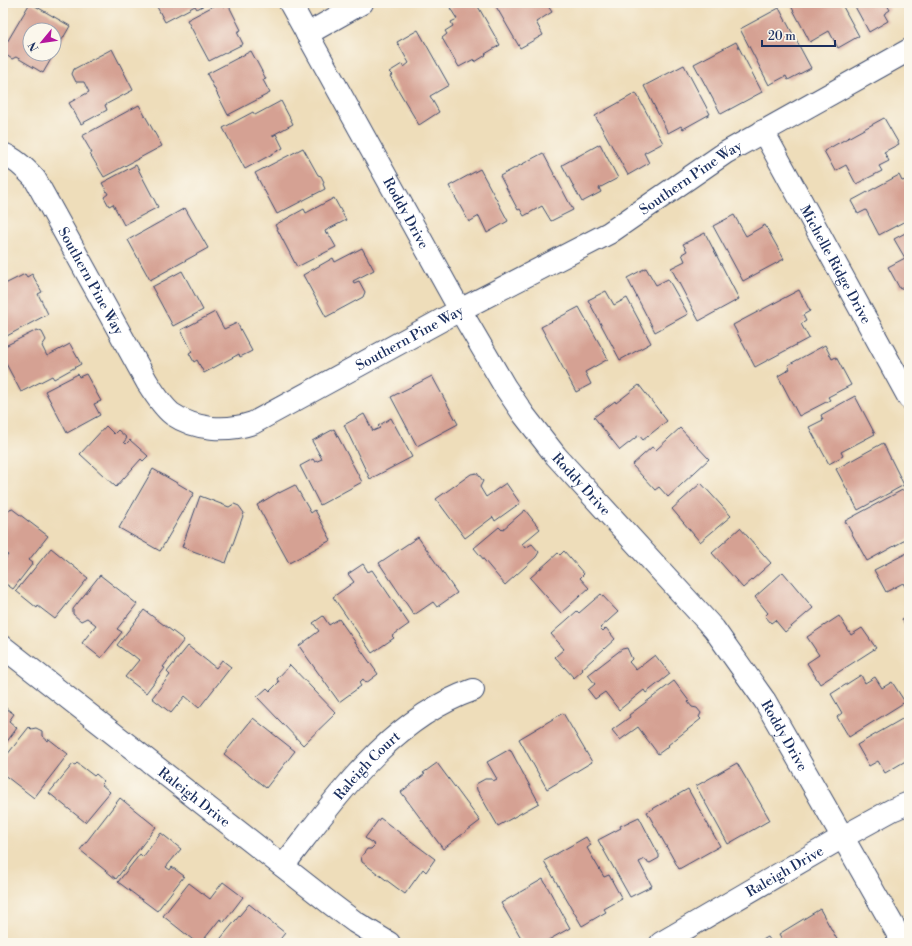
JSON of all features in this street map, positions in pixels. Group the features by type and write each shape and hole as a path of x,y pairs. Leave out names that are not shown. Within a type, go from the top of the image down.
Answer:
{"street":[{"name":"Roddy Drive","path":"290,3 460,310 506,387 556,456 690,601 732,653 765,701 903,943"},
{"path":"307,34 362,3"},
{"name":"Southern Pine Way","path":"3,154 10,157 25,168 35,179 147,382 160,401 172,414 188,422 206,427 222,429 239,428 253,424 460,310 609,233 725,153 909,50"},
{"name":"Michelle Ridge Drive","path":"763,131 909,398"},
{"name":"Raleigh Drive","path":"3,647 355,922 389,943"},
{"name":"Raleigh Court","path":"283,866 347,786 387,744 429,711 448,700 473,690"},
{"name":"Raleigh Drive","path":"661,943 843,837 892,810 909,803"}],"building":[{"path":"30,3 70,26 62,40 62,22 22,22 22,61 16,57 12,59 6,55 5,50 3,49"},
{"path":"155,3 208,3 197,9 195,6 165,22"},
{"path":"221,3 223,7 228,4 241,30 237,32 243,44 209,61 187,20"},
{"path":"460,3 476,3 500,45 475,62 474,59 459,67 442,38 447,34 445,31 453,26 451,22 457,19 450,8"},
{"path":"494,3 546,3 552,12 536,22 543,35 520,48"},
{"path":"841,3 859,36 838,48 829,31 810,42 790,4"},
{"path":"853,3 890,3 887,5 890,10 884,14 888,21 869,32"},
{"path":"779,8 811,68 788,80 786,76 769,85 740,29"},
{"path":"418,30 449,85 430,96 439,112 419,125 389,72 402,64 404,67 409,63 397,42"},
{"path":"736,42 762,92 721,114 694,64"},
{"path":"112,49 133,90 105,105 107,110 81,124 69,103 89,92 84,82 76,82 72,74 74,69"},
{"path":"251,51 266,79 263,80 270,93 228,115 207,74"},
{"path":"24,62 49,62 43,73"},
{"path":"684,65 710,114 683,129 681,126 668,133 644,86"},
{"path":"636,93 663,143 644,153 649,163 628,175 595,116"},
{"path":"281,101 293,124 273,135 276,134 283,148 245,169 223,128 253,112 255,115"},
{"path":"139,105 162,146 104,177 90,154 92,153 82,136"},
{"path":"884,118 899,144 884,152 889,161 879,166 882,171 856,184 846,165 835,171 824,151"},
{"path":"600,144 618,178 599,188 601,192 582,202 562,165"},
{"path":"303,148 318,175 321,176 325,189 277,214 255,173"},
{"path":"543,153 573,210 551,221 542,206 524,216 520,209 518,210 500,176"},
{"path":"136,165 158,207 124,225 113,204 109,206 104,197 108,194 102,183"},
{"path":"480,169 508,221 487,233 479,216 469,222 449,186"},
{"path":"899,175 902,181 906,180 909,186 909,219 879,235 866,210 858,214 851,201"},
{"path":"334,198 346,220 325,231 326,234 328,233 336,247 297,267 275,225 304,209 306,213"},
{"path":"185,208 208,248 150,280 128,240"},
{"path":"734,215 746,236 765,225 784,259 743,281 713,226"},
{"path":"909,231 909,284 900,289 888,267 905,258 894,239"},
{"path":"705,233 739,299 699,321 671,268 685,261 682,254 687,251 683,244"},
{"path":"362,248 374,270 353,281 354,283 359,281 365,292 363,297 326,317 303,275 333,258 335,262"},
{"path":"646,268 656,285 668,279 688,314 655,332 627,278"},
{"path":"182,271 203,310 173,326 152,287"},
{"path":"25,274 27,277 32,274 42,292 38,294 48,314 5,337 3,334 3,285"},
{"path":"799,290 810,311 803,315 806,321 801,324 809,338 755,367 733,325"},
{"path":"606,291 614,305 627,298 651,343 620,360 588,300"},
{"path":"579,307 608,359 585,372 591,384 576,392 541,327"},
{"path":"215,312 224,329 237,323 252,351 240,357 239,354 204,373 197,360 194,362 189,353 192,351 181,330"},
{"path":"37,330 42,332 46,340 42,346 47,356 70,344 81,364 54,379 52,376 21,392 3,358 3,347"},
{"path":"825,345 832,359 836,357 851,385 828,397 830,400 799,416 778,376 790,369 788,365"},
{"path":"78,374 79,377 86,374 101,401 94,404 100,415 67,433 45,391"},
{"path":"432,376 458,424 417,446 391,397"},
{"path":"639,385 667,421 643,440 639,435 620,450 594,417 615,401 616,403"},
{"path":"855,396 875,434 841,452 843,456 829,464 809,427 823,420 821,415"},
{"path":"364,414 373,431 380,428 378,426 391,418 412,457 370,479 344,425"},
{"path":"106,426 114,434 118,430 127,438 124,442 126,444 130,440 148,456 143,461 141,459 116,487 80,454"},
{"path":"680,428 709,459 668,497 659,487 655,490 632,465 652,447 656,450"},
{"path":"334,429 362,482 320,505 300,466 313,459 315,462 322,459 312,441"},
{"path":"883,443 904,485 858,510 836,469"},
{"path":"153,469 194,493 160,551 119,528"},
{"path":"477,473 483,481 480,487 486,497 506,483 520,503 495,521 493,517 465,538 436,499 471,474"},
{"path":"701,483 731,516 700,542 672,509"},
{"path":"295,485 311,513 315,510 331,540 289,563 257,505 279,492"},
{"path":"906,488 909,494 909,538 867,561 845,521"},
{"path":"200,496 229,507 234,504 239,506 244,513 226,563 182,547"},
{"path":"11,508 48,536 29,560 33,563 13,589 3,582 3,562 8,555 3,552 3,518"},
{"path":"525,510 540,529 522,544 525,548 532,544 539,552 536,557 505,585 474,548 499,527 502,530"},
{"path":"740,528 771,563 743,588 712,553"},
{"path":"418,537 457,593 437,607 433,602 414,615 379,563"},
{"path":"51,548 88,578 55,619 38,606 37,608 16,591"},
{"path":"564,551 584,574 580,578 589,588 561,613 530,578 558,553 560,555"},
{"path":"909,552 909,594 903,583 886,592 874,570"},
{"path":"363,564 368,572 372,570 409,624 392,636 394,638 372,653 333,597 354,582 348,574"},
{"path":"783,572 813,608 785,632 775,620 771,623 765,616 768,613 755,597"},
{"path":"100,575 137,604 117,629 122,632 101,658 82,643 96,625 87,618 81,621 73,614 73,609"},
{"path":"601,594 618,612 600,628 603,631 606,628 615,639 574,678 555,657 564,649 551,634 577,611 579,613"},
{"path":"144,610 184,640 163,667 165,668 146,693 125,677 139,660 117,645"},
{"path":"909,615 909,632 902,619"},
{"path":"323,616 329,625 339,619 378,674 366,683 363,679 359,683 361,686 339,702 299,646 319,631 313,623"},
{"path":"839,616 851,635 862,628 876,648 820,684 807,663 819,655 807,637"},
{"path":"188,646 216,668 222,660 231,667 199,708 185,696 171,713 152,698 170,675 167,672"},
{"path":"627,648 632,659 629,662 636,670 655,655 670,674 646,693 644,690 619,710 605,692 595,699 588,690 595,684 588,675 622,649"},
{"path":"290,665 336,713 303,745 257,697 267,688 270,691 279,682 277,679"},
{"path":"861,675 865,683 875,677 882,688 892,682 905,702 849,737 837,717 842,713 831,694"},
{"path":"674,681 692,707 697,708 701,713 699,717 701,719 658,754 638,727 620,740 612,730 630,717 629,715"},
{"path":"3,706 14,714 9,721 17,728 3,747"},
{"path":"563,713 592,762 547,789 519,739"},
{"path":"909,715 909,759 885,773 878,761 869,766 857,745"},
{"path":"253,718 295,751 266,788 224,754"},
{"path":"29,727 31,729 36,728 42,731 42,736 48,741 49,739 68,754 34,798 3,774 3,760"},
{"path":"510,749 539,803 498,826 477,790 476,784 485,779 492,779 493,781 497,779 487,762"},
{"path":"77,763 94,776 96,774 104,781 101,784 110,792 85,822 49,793 73,764 75,765"},
{"path":"437,763 480,821 443,849 401,792"},
{"path":"737,763 770,820 728,844 696,786"},
{"path":"688,789 720,846 679,869 647,812"},
{"path":"120,798 156,827 116,879 80,850"},
{"path":"639,817 659,855 659,858 650,863 645,859 639,862 652,886 630,897 598,840 621,828 620,826"},
{"path":"380,818 435,859 426,872 423,869 405,894 362,862 361,857 367,849 371,849 375,845 365,838"},
{"path":"161,833 181,849 166,867 170,870 172,867 184,876 157,911 118,882 140,854 143,857"},
{"path":"586,837 591,845 587,848 604,877 609,875 622,899 604,909 606,912 582,926 544,861"},
{"path":"543,879 570,928 543,943 524,943 501,903"},
{"path":"223,882 243,897 224,922 220,919 201,943 197,943 163,916 189,883 210,899"},
{"path":"249,904 285,933 277,943 217,943"},
{"path":"820,909 839,943 784,943 779,934"},
{"path":"768,937 772,943 757,943"}]}
